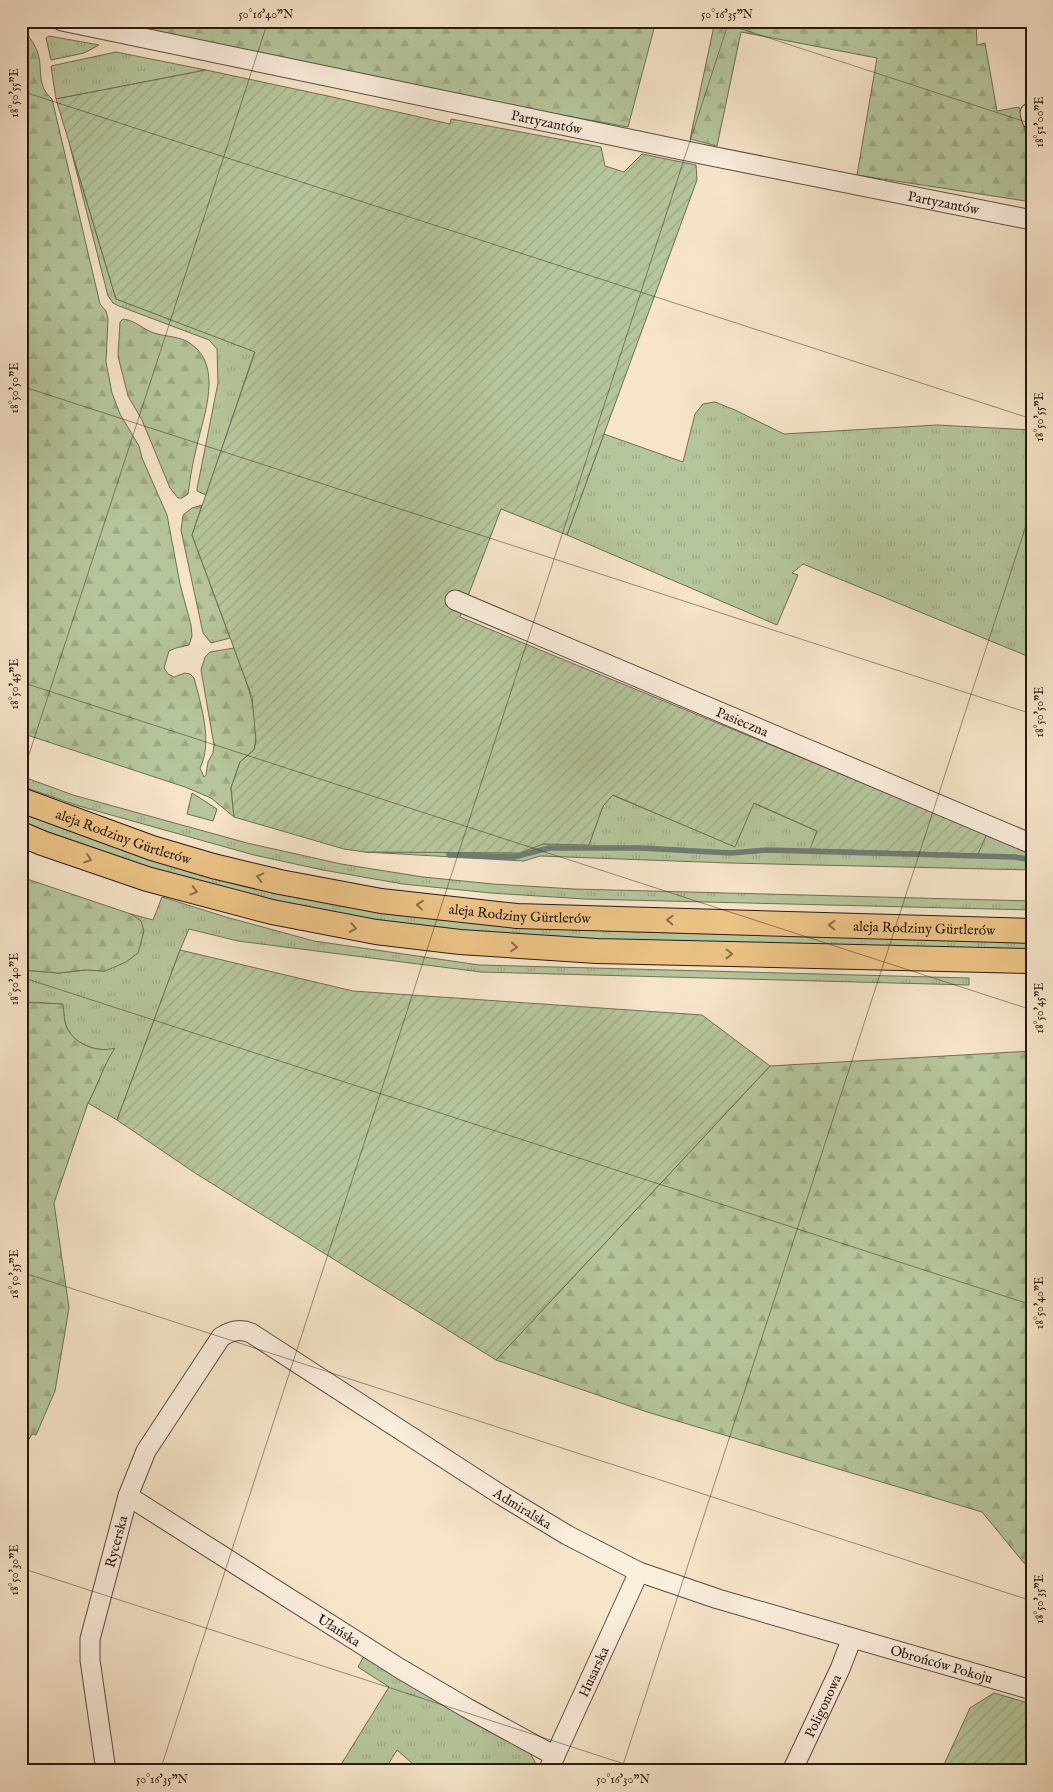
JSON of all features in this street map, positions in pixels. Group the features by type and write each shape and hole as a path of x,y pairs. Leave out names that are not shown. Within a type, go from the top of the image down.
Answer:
{"main road":[{"name":"aleja Rodziny Gürtlerów","path":"21,800 152,848 213,866 280,882 381,901 517,916 1032,931"},
{"path":"21,834 42,843 166,884 272,912 385,933 496,945 597,951 1032,961"},
{"path":"1003,930 1032,926"},
{"path":"967,959 1032,971"}],"street":[{"name":"Partyzantów","path":"62,21 706,155 1032,220"},
{"path":"1032,112 1030,113 1032,120"},
{"name":"Pasieczna","path":"455,600 1032,844"},
{"name":"Admiralska","path":"221,1337 231,1331 239,1330 251,1333 501,1495 567,1535 639,1572 718,1600 852,1638"},
{"name":"Rycerska","path":"106,1771 90,1660 90,1640 128,1496 146,1451 221,1337"},
{"name":"Ułańska","path":"128,1496 399,1668 467,1708 551,1763"},
{"name":"Husarska","path":"551,1763 639,1572"},
{"name":"Obrońców Pokoju","path":"852,1638 1032,1690"},
{"name":"Poligonowa","path":"792,1771 840,1669 852,1638"}],"green space":[{"path":"63,21 656,21 628,127 215,52"},
{"path":"715,21 976,21 977,45 985,43 997,111 1019,107 1032,157 1032,202 857,175 877,58 741,32 717,146 690,139"},
{"path":"21,27 36,48 43,88 52,99 100,304 106,311 108,319 106,362 112,393 120,414 139,446 142,458 167,515 192,636 189,645 169,651 164,668 168,674 174,677 185,673 190,674 194,678 205,723 206,747 200,768 204,777 214,745 201,670 205,657 210,652 234,648 251,698 256,724 256,737 254,750 240,762 231,788 234,817 211,798 185,787 21,733"},
{"path":"49,36 99,45 84,53 51,60 46,38"},
{"path":"116,52 206,70 56,99 51,66"},
{"path":"206,70 450,124 451,119 601,147 605,166 624,172 642,154 696,165 697,180 567,535 501,509 460,617 987,834 978,854 810,849 817,831 754,803 735,847 613,795 603,806 589,845 543,844 520,853 365,852 344,849 234,817 231,788 240,762 254,750 256,741 252,697 192,535 255,352 116,299 56,99"},
{"path":"70,146 116,299 255,351 206,495 197,491 197,489 218,383 217,349 209,340 113,303 108,296"},
{"path":"123,319 132,321 154,333 187,341 201,353 206,365 209,378 207,406 194,457 188,494 182,498 178,498 170,488 142,420 128,396 118,356 120,322"},
{"path":"715,402 784,434 937,425 1032,430 1032,658 803,564 792,573 798,575 777,625 567,535 604,434 683,462 695,414 703,404"},
{"path":"202,505 192,535 230,638 211,643 203,633 181,530 183,515 192,508"},
{"path":"21,776 73,795 247,843 341,864 423,877 574,889 1032,901 1032,910 585,899 491,893 403,884 323,870 254,855 79,806 21,786"},
{"path":"192,793 217,809 213,821 187,814"},
{"path":"612,795 734,846 753,803 817,831 811,848 987,834 1032,854 1032,870 729,863 540,856 524,861 365,852 515,853 543,844 589,844 603,806"},
{"path":"21,811 126,850 619,931 1032,941 1032,951 567,940 411,926 283,904 158,871 21,822"},
{"path":"21,877 131,914 141,921 144,931 138,953 126,962 105,971 85,970 59,973 21,970"},
{"path":"162,897 314,941 479,965 969,978 969,985 481,972 238,941 189,929 117,1120 88,1103 114,1049 94,1048 75,1039 66,1026 62,1004 21,1002 21,970 59,973 85,970 105,971 141,921 131,914 153,920"},
{"path":"180,950 353,991 702,1015 770,1066 496,1360 195,1173 117,1120"},
{"path":"21,1002 63,1004 66,1026 75,1039 94,1048 115,1048 88,1103 54,1203 69,1308 55,1391 36,1435 32,1434 21,1453"},
{"path":"1032,1051 1032,1565 1024,1563 982,1512 644,1411 496,1360 770,1066"},
{"path":"364,1656 530,1753 535,1762 536,1771 421,1771 397,1750 384,1771 337,1771 389,1687 358,1667"},
{"path":"994,1693 1032,1704 1032,1771 941,1771 970,1708"}],"waterway":[{"path":"449,855 514,857 549,848 641,848 731,853 767,850 1015,857 1032,862"}]}
